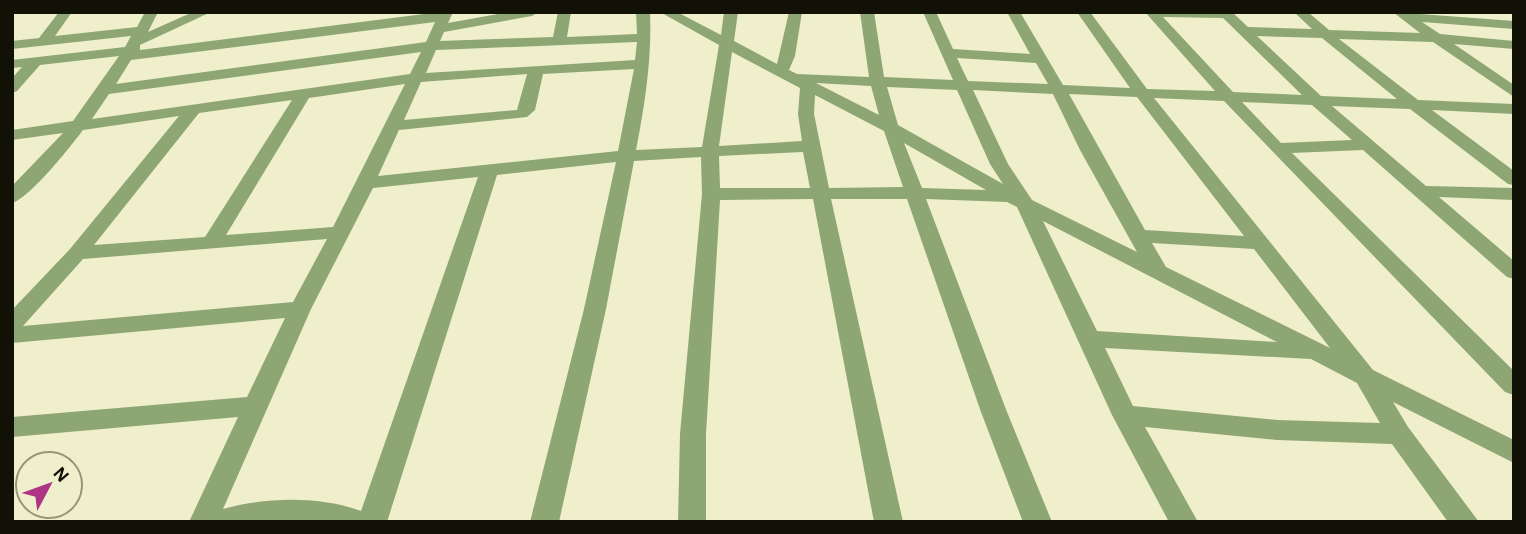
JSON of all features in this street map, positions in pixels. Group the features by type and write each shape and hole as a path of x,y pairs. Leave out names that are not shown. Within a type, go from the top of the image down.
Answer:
{"street":[{"path":"43,42 66,12"},
{"path":"12,197 80,126 135,45 152,12"},
{"path":"12,64 135,45 205,12"},
{"path":"106,90 440,26 532,12"},
{"path":"559,41 565,12"},
{"path":"544,522 595,309 625,156 642,64 643,12"},
{"path":"666,12 893,129 1018,200 1514,452"},
{"path":"692,522 693,434 711,194 710,151 731,12"},
{"path":"796,12 788,56 806,114 889,522"},
{"path":"867,12 871,61 914,193 987,395 1038,522"},
{"path":"929,12 999,164 1125,415 1184,522"},
{"path":"1013,12 1059,89 1160,273"},
{"path":"1083,12 1142,93 1367,379 1399,434 1465,522"},
{"path":"1300,12 1364,67 1514,180"},
{"path":"1152,13 1225,13 1318,102 1514,272"},
{"path":"1152,13 1277,148 1514,386"},
{"path":"1403,15 1514,25"},
{"path":"1403,15 1514,92"},
{"path":"12,45 43,42 135,45 440,26 559,41 644,38"},
{"path":"203,522 300,309 366,183 440,26"},
{"path":"1241,31 1438,38 1514,45"},
{"path":"591,67 593,40"},
{"path":"948,53 1041,59"},
{"path":"12,88 36,61"},
{"path":"12,135 416,78 642,64"},
{"path":"393,126 521,114 527,110 536,70"},
{"path":"794,78 1514,109"},
{"path":"1497,80 1514,82"},
{"path":"211,243 303,95"},
{"path":"12,324 77,253 194,109"},
{"path":"1277,148 1367,145"},
{"path":"366,183 625,156 811,146"},
{"path":"372,522 455,282 490,169"},
{"path":"1420,191 1514,194"},
{"path":"711,194 914,193 1018,200"},
{"path":"77,253 340,232"},
{"path":"1138,236 1260,243"},
{"path":"12,335 300,309"},
{"path":"1089,339 1313,352"},
{"path":"12,427 256,406"},
{"path":"1125,415 1277,430 1399,434"},
{"path":"221,522 271,510 294,511 356,522"}]}
